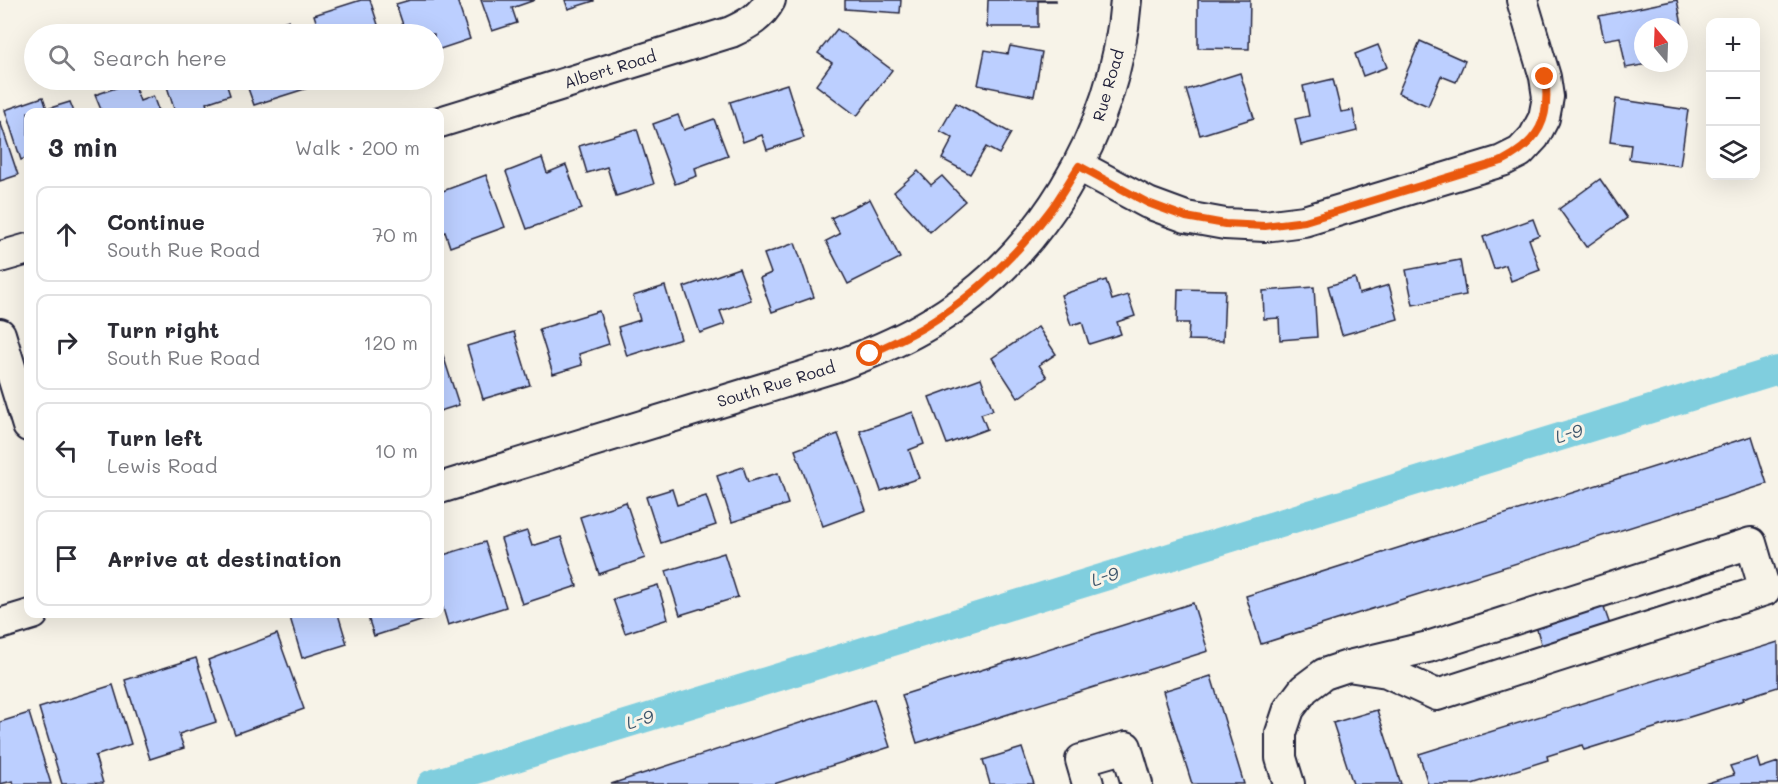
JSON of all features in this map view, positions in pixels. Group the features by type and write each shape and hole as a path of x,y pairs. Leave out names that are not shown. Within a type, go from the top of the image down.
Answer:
{"street":[{"name":"Albert Road","path":"444,121 731,32 750,23 765,9 770,0"},
{"name":"Rue Road","path":"1079,166 1099,121 1111,84 1124,27 1126,0"},
{"path":"1079,166 1148,203 1186,217 1225,224 1265,226 1305,221 1502,161 1520,152 1534,137 1544,118 1548,97 1545,77 1522,0"},
{"name":"South Rue Road","path":"444,487 834,367 870,354 922,328 955,307 1013,256 1050,211 1079,166"},
{"path":"0,257 24,250"},
{"path":"0,334 24,413"},
{"path":"1289,784 1281,758 1281,733 1288,709 1304,689 1324,674 1348,666 1428,647 1751,543 1766,590 1437,696 1387,672 1348,666"},
{"path":"0,624 24,617"},
{"path":"1088,784 1081,760 1126,747 1137,784"}],"building":[{"path":"361,0 370,0 378,24 317,24 314,15"},
{"path":"410,0 457,0 470,39 444,48 444,24 403,24 396,4"},
{"path":"481,0 535,0 512,8 517,23 492,31"},
{"path":"565,0 594,0 594,1 568,9"},
{"path":"845,0 901,0 900,13 845,9"},
{"path":"988,0 1056,1 1038,1 1038,27 987,27"},
{"path":"1198,0 1250,0 1249,49 1198,48"},
{"path":"1677,0 1681,18 1634,18 1634,67 1626,68 1620,37 1604,40 1599,16"},
{"path":"289,20 290,24 277,24"},
{"path":"837,29 892,70 857,116 816,85 832,63 818,53"},
{"path":"1420,41 1465,61 1456,82 1441,76 1428,106 1398,93"},
{"path":"1378,45 1387,67 1363,76 1355,54"},
{"path":"1010,46 1042,52 1034,96 978,85 985,50 1008,54"},
{"path":"1240,73 1254,118 1200,135 1186,90"},
{"path":"1333,79 1341,112 1353,110 1357,131 1301,145 1295,119 1309,116 1303,86"},
{"path":"787,84 804,138 767,150 762,135 743,142 730,102"},
{"path":"110,90 136,90 140,101 153,96 158,108 100,108 95,95"},
{"path":"168,90 228,90 230,95 206,103 208,108 174,108"},
{"path":"249,90 302,90 254,105"},
{"path":"43,97 47,108 24,108 24,159 21,160 5,110"},
{"path":"1616,99 1688,110 1680,166 1629,159 1631,145 1610,142"},
{"path":"70,102 72,108 50,108"},
{"path":"956,103 1011,133 999,154 986,147 970,174 942,159 953,138 940,131"},
{"path":"678,115 684,130 714,119 728,156 695,168 697,176 675,184 653,124"},
{"path":"0,121 18,175 0,181"},
{"path":"637,129 654,184 616,196 607,167 587,173 579,146"},
{"path":"542,158 547,173 566,165 582,209 527,229 506,172"},
{"path":"918,171 931,185 942,176 965,201 930,232 894,192"},
{"path":"486,175 505,227 450,247 444,232 444,191"},
{"path":"1600,179 1627,218 1586,247 1559,209"},
{"path":"870,199 900,258 848,284 826,241 840,234 831,218"},
{"path":"1533,219 1539,235 1529,239 1540,270 1511,281 1506,265 1494,269 1483,237"},
{"path":"795,243 814,297 772,312 760,278 771,273 764,254"},
{"path":"1460,260 1466,295 1413,305 1406,270"},
{"path":"739,268 751,300 720,311 725,324 700,333 684,287"},
{"path":"1355,278 1359,294 1389,285 1398,319 1342,335 1328,286"},
{"path":"1106,280 1112,300 1128,295 1135,316 1117,322 1121,334 1089,344 1082,322 1071,325 1061,295"},
{"path":"665,286 681,339 627,356 618,327 640,320 633,296"},
{"path":"1314,287 1317,337 1280,340 1279,318 1264,319 1263,291"},
{"path":"1178,289 1225,290 1223,341 1188,340 1189,323 1177,323"},
{"path":"599,311 609,344 579,354 582,365 553,374 539,329"},
{"path":"1038,327 1056,354 1039,365 1047,377 1018,398 992,358"},
{"path":"514,332 530,385 483,399 467,346"},
{"path":"444,358 459,405 444,410"},
{"path":"981,378 993,410 981,414 987,429 947,444 929,397"},
{"path":"913,412 924,444 909,450 919,478 881,491 860,431"},
{"path":"838,434 866,510 823,526 795,450"},
{"path":"1752,436 1767,484 1261,644 1246,596"},
{"path":"743,467 748,482 778,473 788,504 732,522 717,476"},
{"path":"672,489 677,505 706,496 716,525 661,543 646,497"},
{"path":"626,502 645,558 599,574 580,517"},
{"path":"527,531 532,546 561,537 577,586 522,604 501,539"},
{"path":"485,542 506,607 448,625 444,612 444,555"},
{"path":"724,553 738,597 680,615 666,571"},
{"path":"658,585 668,619 625,633 613,599"},
{"path":"1193,603 1208,651 917,743 902,695"},
{"path":"1603,605 1610,625 1542,647 1536,626"},
{"path":"290,618 339,618 347,644 302,658"},
{"path":"368,618 430,618 374,636"},
{"path":"277,634 304,709 235,734 208,660"},
{"path":"1778,642 1778,687 1743,698 1744,700 1584,750 1582,745 1547,756 1548,760 1472,784 1428,784 1419,754"},
{"path":"196,658 216,722 179,734 184,748 150,759 125,680"},
{"path":"1211,676 1244,784 1192,784 1163,691"},
{"path":"113,685 131,744 95,756 103,783 62,784 39,708"},
{"path":"874,699 890,747 774,784 611,784"},
{"path":"1377,710 1401,784 1353,784 1333,723"},
{"path":"29,713 51,784 14,784 13,781 0,784 0,722"},
{"path":"1022,748 1034,784 990,784 983,760"},
{"path":"1757,758 1760,768 1778,762 1778,784 1704,784 1734,775 1730,766"}],"waterway":[{"name":"L-9","path":"431,784 1778,370"}],"route":[{"path":"870,354 922,328 955,307 985,283 1013,256 1050,211 1079,166 1148,203 1186,217 1225,224 1265,226 1305,221 1502,161 1520,152 1534,137 1544,118 1548,97 1545,77"}]}
